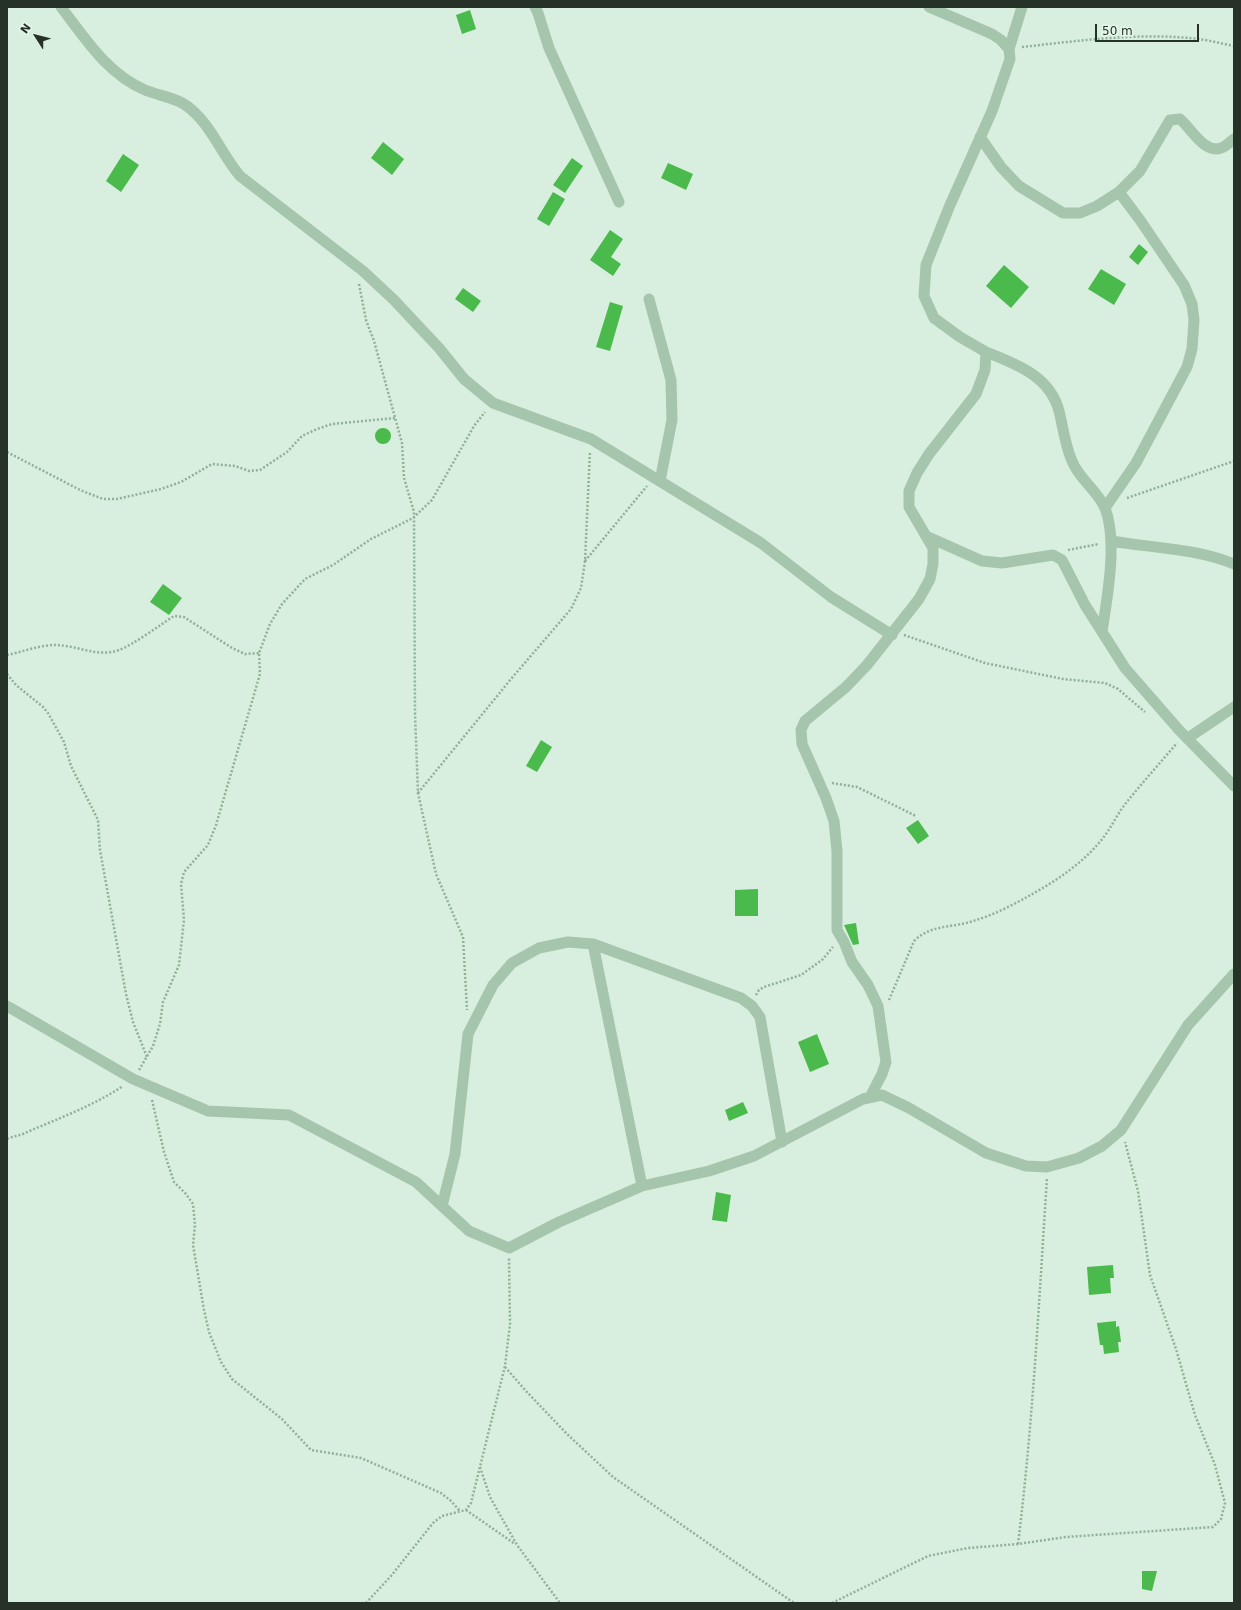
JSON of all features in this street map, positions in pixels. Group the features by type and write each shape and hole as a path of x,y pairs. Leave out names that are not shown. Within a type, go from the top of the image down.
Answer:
{"street":[{"path":"61,7 95,52 121,77 145,90 170,97 187,106 207,126 216,139 228,163 240,176 354,264 394,300 439,348 464,379 493,403 591,439 761,543 831,597 894,633"},
{"path":"535,7 549,48 619,202"},
{"path":"929,7 992,34 1001,40 1009,49"},
{"path":"1022,7 1009,49 1010,58 992,111 950,205 926,265 924,296 934,318 986,352 1028,371 1039,378 1050,390 1058,409 1072,462 1107,506 1111,541 1108,595 1102,632"},
{"path":"980,137 1001,167 1019,186 1063,213 1080,213 1097,206 1119,192 1140,171 1170,120 1180,119 1197,138 1213,149 1221,148 1234,139"},
{"path":"1107,506 1140,456 1187,367 1192,349 1194,320 1192,304 1184,285 1119,192"},
{"path":"649,299 671,380 672,420 657,479"},
{"path":"870,1097 882,1074 886,1062 878,1006 868,985 852,962 844,942 837,930 837,851 834,821 826,798 802,744 801,730 806,721 846,687 894,633 919,599 930,579 933,564 933,548 909,507 909,491 917,473 929,454 976,394 985,370 986,352"},
{"path":"926,536 982,561 1002,562 1053,554 1062,560 1085,605 1126,668 1186,736 1234,786"},
{"path":"1111,541 1195,553 1218,558 1234,564"},
{"path":"1186,736 1234,707"},
{"path":"442,1206 456,1154 468,1034 493,985 512,963 539,948 568,942 593,944 741,998 752,1006 760,1016 782,1142"},
{"path":"593,944 642,1186"},
{"path":"7,1006 133,1079 208,1111 288,1115 416,1182 469,1231 509,1248 558,1222 642,1186 710,1171 754,1156 863,1099 882,1095 909,1108 986,1153 1026,1166 1047,1167 1079,1158 1102,1146 1121,1130 1188,1025 1232,978"}],"path":[{"path":"1009,49 1094,38 1147,36 1190,38 1234,46"},
{"path":"354,264 363,299 366,320 374,341 402,443 404,478 414,512 418,793 436,874 463,937 468,1034"},
{"path":"7,1139 22,1134 104,1096 133,1079 153,1046 160,1024 164,1002 179,965 184,920 181,884 184,872 208,845 216,824 260,674 259,653 270,624 282,604 305,579 333,565 371,539 413,518 432,500 474,426 493,403"},
{"path":"7,452 80,490 103,499 117,499 161,489 181,482 212,464 235,466 249,471 260,470 287,452 302,436 317,429 332,424 395,418"},
{"path":"418,793 511,679 571,609 581,588 585,561 591,439"},
{"path":"1107,506 1234,461"},
{"path":"585,561 657,479"},
{"path":"1053,554 1111,541"},
{"path":"7,655 53,645 70,645 92,652 107,653 120,650 174,616 184,617 245,654 259,653"},
{"path":"894,633 985,663 1063,679 1105,683 1118,689 1147,713"},
{"path":"7,674 16,685 43,707 48,713 64,742 71,766 98,820 101,858 126,994 133,1022 147,1057"},
{"path":"887,1005 914,941 921,934 937,928 973,922 1034,893 1057,879 1086,856 1106,835 1124,806 1186,736"},
{"path":"817,780 857,787 916,816"},
{"path":"752,1006 754,998 759,990 801,974 822,960 830,949 844,942"},
{"path":"149,1086 164,1152 174,1182 186,1194 193,1204 196,1225 193,1245 204,1310 209,1332 221,1362 232,1379 282,1419 311,1450 361,1458 441,1493 460,1511"},
{"path":"832,1603 928,1556 968,1548 1018,1544 1066,1537 1206,1528 1213,1527 1221,1519 1225,1503 1215,1465 1195,1415 1176,1349 1150,1275 1138,1191 1121,1130"},
{"path":"1018,1544 1027,1469 1034,1383 1047,1167"},
{"path":"466,1510 471,1503 505,1366 510,1324 509,1248"},
{"path":"505,1366 557,1423 613,1477 794,1603"},
{"path":"480,1466 490,1497 516,1545 560,1603"},
{"path":"366,1603 391,1576 433,1523 442,1516 466,1510 516,1545"}],"building":[{"path":"470,10 476,29 462,34 456,15"},
{"path":"383,142 404,159 392,175 371,158"},
{"path":"123,154 139,165 121,192 106,181"},
{"path":"572,158 583,166 565,193 553,185"},
{"path":"668,163 693,174 686,190 661,178"},
{"path":"553,192 565,199 549,226 537,219"},
{"path":"610,230 623,239 611,257 621,264 613,276 590,260"},
{"path":"1139,244 1148,252 1138,265 1129,257"},
{"path":"1004,265 1029,287 1011,308 986,286"},
{"path":"1101,269 1126,284 1114,305 1088,289"},
{"path":"463,288 481,301 473,312 455,299"},
{"path":"610,302 623,306 610,351 596,347"},
{"path":"383,428 389,430 391,436 389,442 383,444 377,442 375,436 377,430"},
{"path":"163,584 182,598 169,615 150,602"},
{"path":"541,740 552,747 537,772 526,766"},
{"path":"918,820 929,836 918,844 906,828"},
{"path":"758,889 758,916 735,916 735,890"},
{"path":"856,923 859,944 853,945 844,925"},
{"path":"817,1034 829,1064 810,1072 798,1042"},
{"path":"743,1102 748,1113 729,1121 725,1110"},
{"path":"716,1192 731,1195 727,1222 712,1220"},
{"path":"1113,1265 1114,1278 1110,1278 1111,1293 1089,1295 1087,1267"},
{"path":"1116,1321 1116,1327 1119,1326 1121,1342 1118,1342 1119,1352 1104,1354 1103,1345 1100,1345 1097,1323"},
{"path":"1142,1571 1157,1571 1152,1591 1142,1589"}]}
